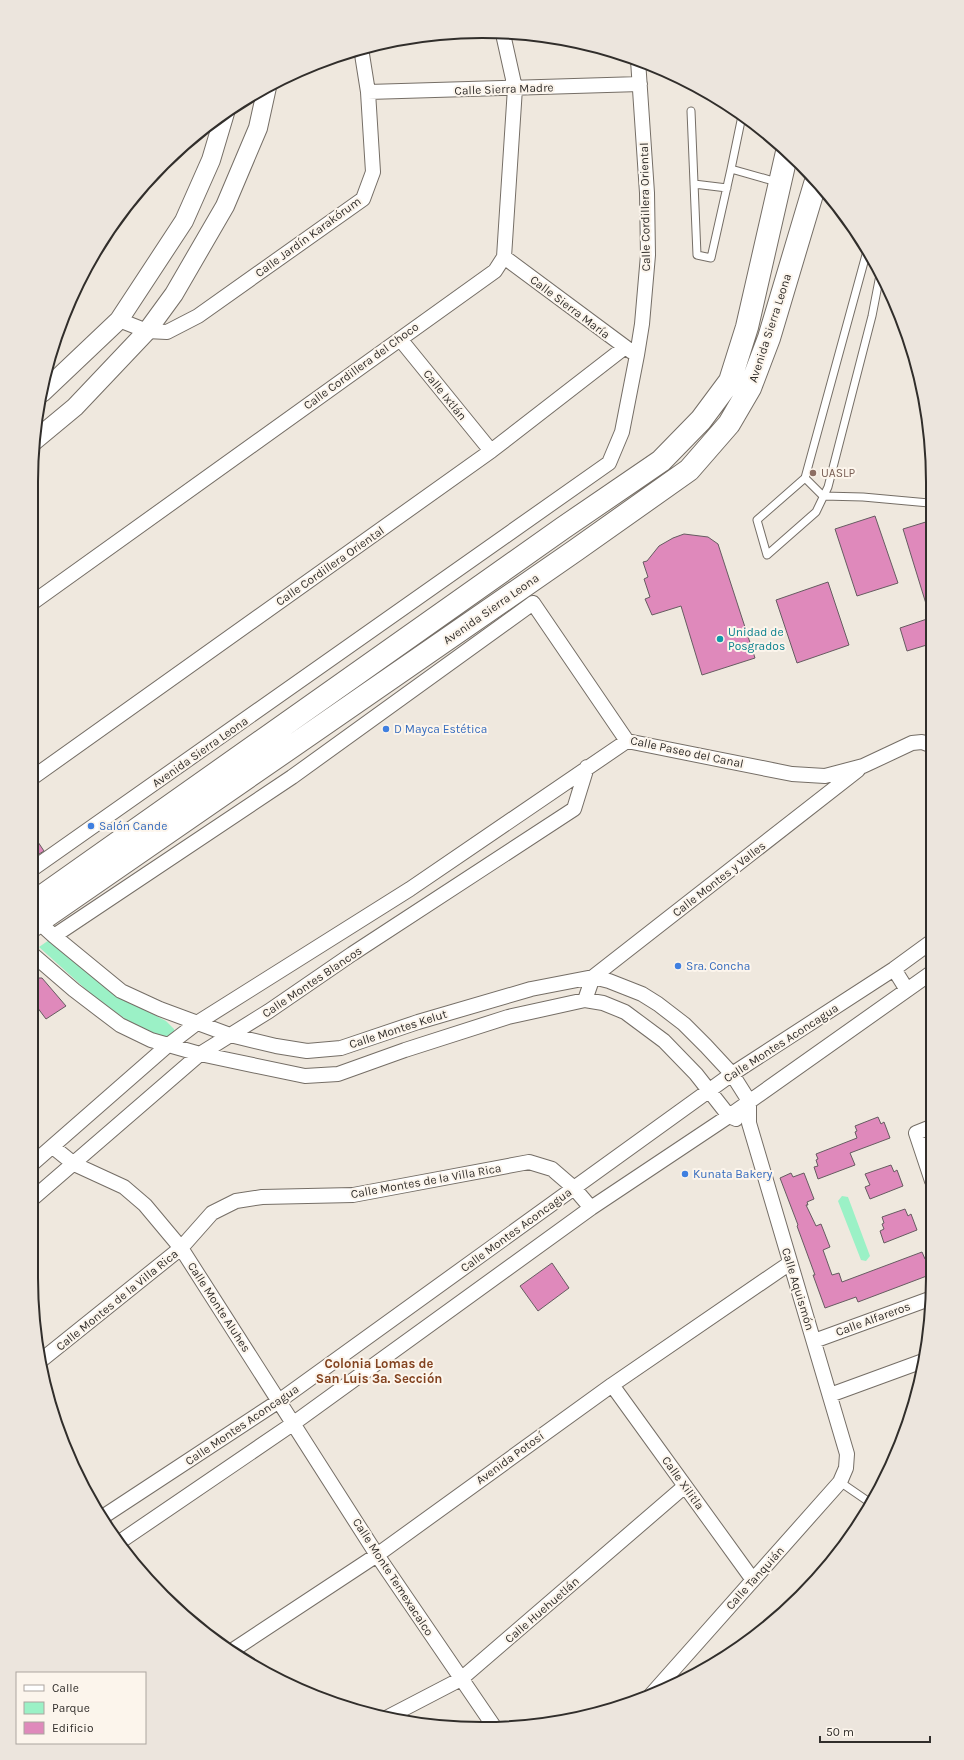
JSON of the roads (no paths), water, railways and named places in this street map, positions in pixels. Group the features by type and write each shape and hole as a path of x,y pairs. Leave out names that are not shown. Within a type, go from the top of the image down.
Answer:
{"highway":[{"name":"Avenida Sierra Leona","path":"38,913 193,802 563,528 661,461 671,451 701,420 730,381 746,327 786,159"},
{"path":"771,333 787,211 787,197 781,183"},
{"name":"Avenida Sierra Leona","path":"193,802 576,550 689,470 730,424 750,388 771,333 814,187"}],"street":[{"path":"504,39 515,88 504,257"},
{"name":"Calle Jardín Karakórum","path":"119,320 146,331 167,332 198,316 363,199 373,172 368,92 362,55"},
{"name":"Calle Cordillera Oriental","path":"637,355 642,324 648,255 647,193 639,67"},
{"name":"Calle Sierra Madre","path":"368,92 640,84"},
{"path":"41,435 75,407 146,331 174,294 225,206 258,128 265,94"},
{"path":"49,387 119,320 184,221 211,160 222,122"},
{"name":"Calle Sierra María","path":"504,257 624,348 637,355"},
{"name":"Calle Cordillera del Choco","path":"38,599 495,271 504,257"},
{"name":"Calle Ixtlán","path":"400,339 491,451"},
{"name":"Calle Cordillera Oriental","path":"38,774 491,451 624,348"},
{"name":"Avenida Sierra Leona","path":"38,866 609,463 622,432 637,355"},
{"name":"Avenida Sierra Leona","path":"54,936 292,777 533,603"},
{"name":"Calle Paseo del Canal","path":"533,603 627,740 792,774 825,776 863,766"},
{"name":"Calle Montes Blancos","path":"38,1160 167,1046 197,1023 410,889 627,740"},
{"path":"863,766 912,743 922,742 926,744"},
{"name":"Calle Montes y Valles","path":"593,977 863,766"},
{"name":"Calle Montes Blancos","path":"38,1194 200,1054 269,1011 352,954 574,809 587,767"},
{"name":"Calle Montes Kelut","path":"38,922 120,991 160,1009 230,1035 276,1046 307,1050 341,1048 418,1022 530,989 593,977 609,981 642,994 684,1024 732,1074 749,1101"},
{"name":"Calle Montes Aconcagua","path":"106,1515 279,1401 732,1074 894,969 926,946"},
{"name":"Calle Montes Kelut","path":"38,960 120,1025 167,1046 305,1076 338,1074 405,1050 508,1017 585,1000 603,1004 625,1012 664,1041 696,1074 728,1116"},
{"path":"894,969 907,990"},
{"path":"585,1000 593,977"},
{"path":"124,1539 294,1423 591,1208 728,1116 926,977"},
{"name":"Calle Aquismón","path":"749,1101 749,1123 847,1454"},
{"path":"728,1116 749,1123"},
{"path":"926,1129 916,1133 926,1163"},
{"name":"Calle Monte Aluhes","path":"53,1147 74,1164 124,1187 145,1205 181,1248 294,1423"},
{"name":"Calle Montes de la Villa Rica","path":"46,1357 181,1248 212,1213 236,1201 262,1197 353,1195 529,1162 552,1169 574,1188 591,1208"},
{"name":"Avenida Potosí","path":"236,1648 377,1555 612,1384 790,1263"},
{"name":"Calle Alfareros","path":"814,1341 925,1300"},
{"path":"830,1394 917,1363"},
{"name":"Calle Xilitla","path":"612,1384 753,1580"},
{"name":"Calle Monte Temexacalco","path":"294,1423 377,1555 490,1722"},
{"name":"Calle Tanquián","path":"661,1684 840,1482 846,1468 847,1454"},
{"name":"Calle Huehuetlán","path":"397,1713 461,1679 685,1486"}],"lane":[{"path":"691,111 697,254 711,258 741,122"},
{"path":"731,169 781,183"},
{"path":"694,184 727,188"},
{"path":"865,257 805,478 757,520 767,555 816,512 828,487 868,331 878,283"},
{"path":"805,478 824,496 863,497 926,503"},
{"path":"840,1482 867,1500"}],"place":[{"name":"UASLP","path":"813,473"},
{"name":"Unidad de Posgrados","path":"720,639"},
{"name":"D Mayca Estética","path":"386,729"},
{"name":"Salón Cande","path":"91,826"},
{"name":"Sra. Concha","path":"678,966"},
{"name":"Kunata Bakery","path":"685,1174"}],"district":[{"name":"Colonia Lomas de San Luis 3a. Sección","path":"379,1370"}]}
